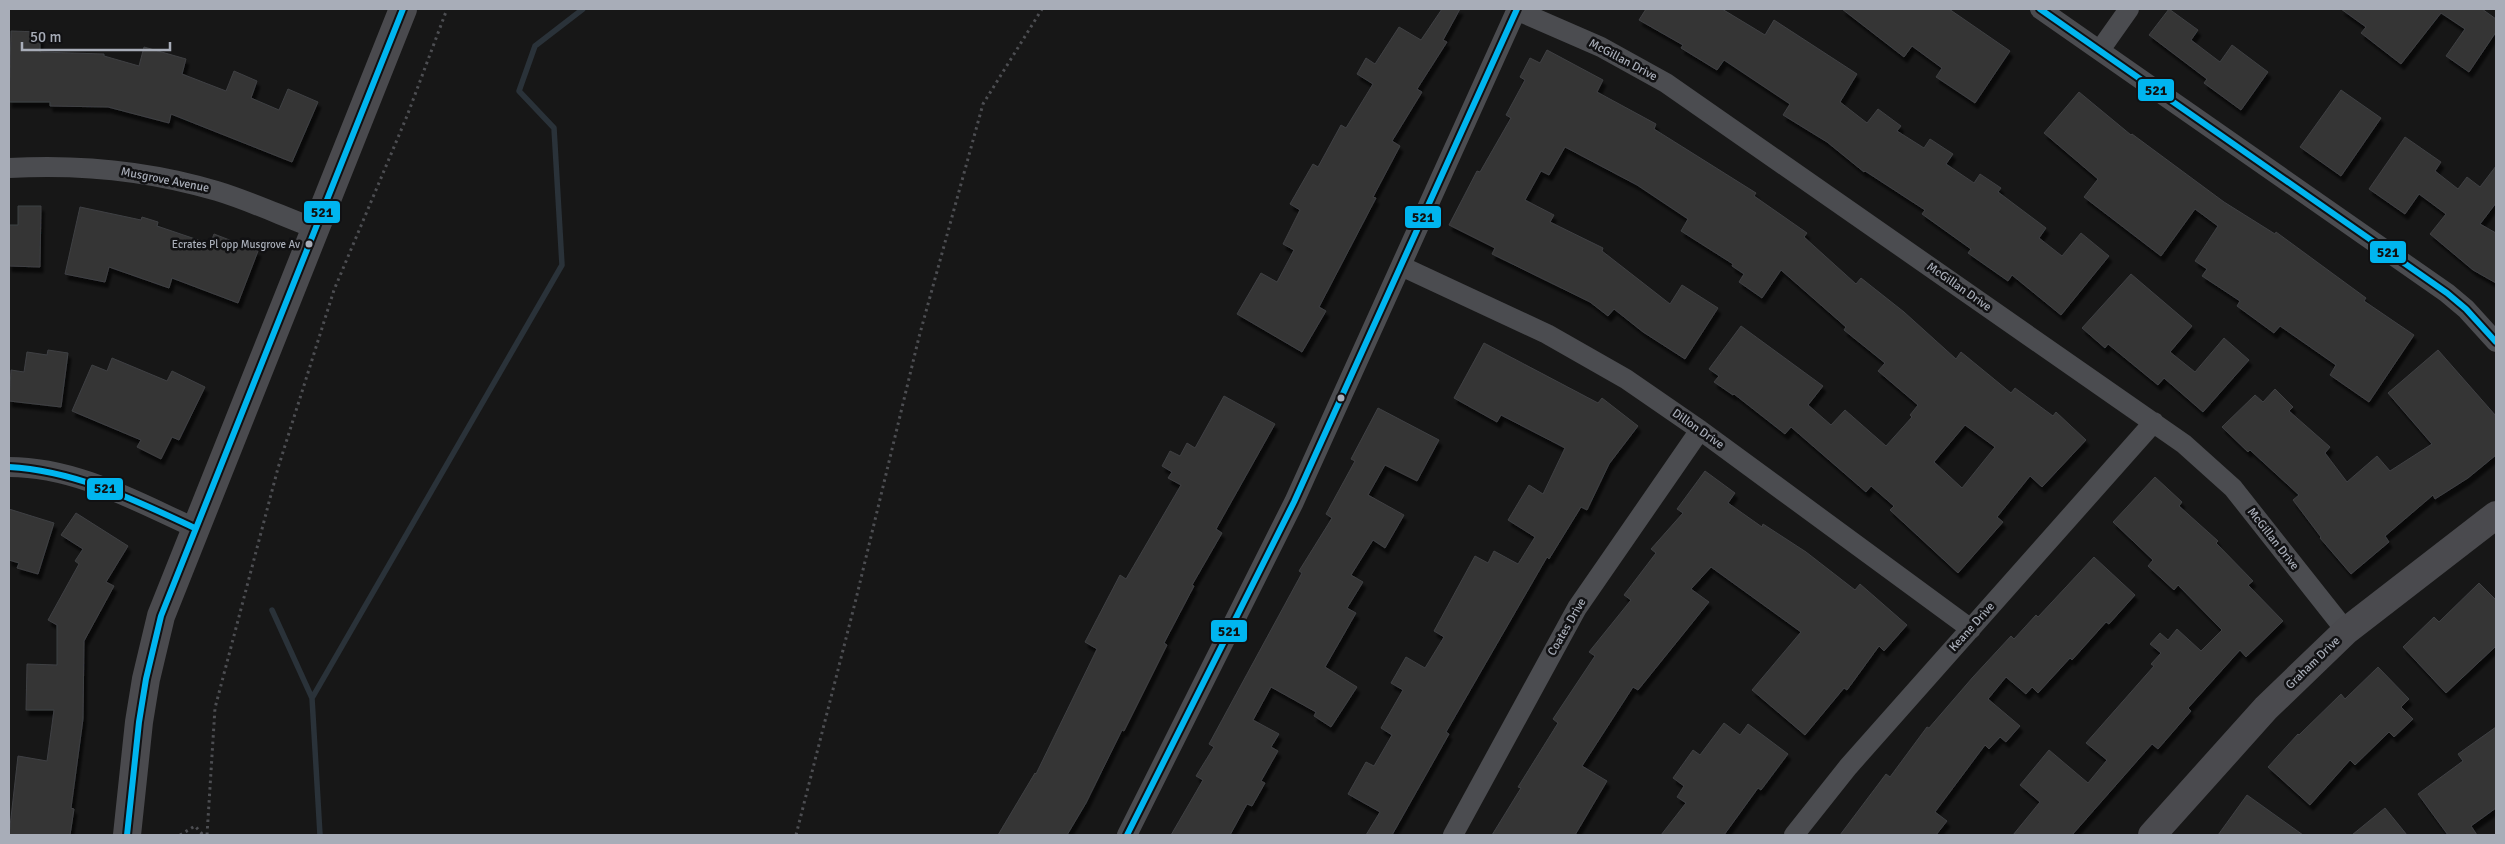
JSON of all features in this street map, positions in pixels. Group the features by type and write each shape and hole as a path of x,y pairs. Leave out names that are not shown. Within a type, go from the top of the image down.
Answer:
{"street":[{"path":"127,835 139,722 146,679 161,616 314,228 403,9"},
{"path":"2040,9 2447,293 2466,309 2496,342"},
{"path":"2100,50 2129,9"},
{"path":"1127,835 1294,502 1517,10"},
{"name":"McGillan Drive","path":"1517,10 1601,47 1666,83 2184,444 2233,488 2346,631"},
{"name":"Musgrove Avenue","path":"9,168 99,168 173,180 237,198 314,228"},
{"name":"Dillon Drive","path":"1401,266 1502,312 1588,355 1700,430 1971,628"},
{"name":"Keane Drive","path":"1794,835 1848,766 2154,422"},
{"name":"Coates Drive","path":"1453,835 1576,608 1700,430"},
{"path":"9,467 30,467 62,472 93,483 196,528"},
{"name":"Graham Drive","path":"2152,835 2266,708 2346,631 2496,515"}],"path":[{"path":"207,835 215,708 278,468 334,290 407,116 447,9"},
{"path":"796,835 856,599 919,337 983,104 1042,9"},
{"path":"180,835 196,826 203,835"}],"building":[{"path":"1442,9 1460,9 1443,40 1447,42 1417,89 1422,92 1392,141 1400,146 1373,197 1376,198 1319,307 1326,311 1302,352 1237,314 1261,273 1277,282 1294,250 1283,244 1300,210 1290,204 1313,164 1318,167 1341,125 1346,128 1373,84 1357,74 1366,58 1375,64 1399,27 1421,40"},
{"path":"1646,9 1722,9 1765,35 1774,20 1857,74 1840,102 1867,123 1878,109 1901,126 1897,131 1924,148 1930,139 1953,154 1946,164 1974,183 1980,174 2001,188 1998,192 2046,228 2039,238 2062,256 2081,233 2109,256 2061,315 2012,275 2008,281 1968,253 1971,249 1922,214 1925,210 1864,172 1827,142 1783,115 1790,104 1724,60 1717,70 1681,48 1683,45 1639,20"},
{"path":"1842,9 1949,9 2010,51 1975,103 1936,77 1942,68 1912,46 1904,57"},
{"path":"2169,9 2198,30 2191,40 2220,62 2232,45 2268,72 2241,110 2204,83 2207,79 2149,35"},
{"path":"2341,9 2482,9 2496,19 2496,32 2469,72 2446,56 2465,29 2441,13 2401,64 2361,33 2366,27"},
{"path":"11,31 40,32 40,52 104,54 104,56 139,66 144,47 186,59 182,74 226,91 234,71 257,81 251,98 279,110 288,89 318,102 292,162 171,114 169,123 108,107 50,106 50,102 9,102"},
{"path":"1547,50 1603,80 1597,92 1656,124 1654,129 1756,193 1754,196 1807,233 1804,237 1856,284 1861,278 1904,312 1956,359 1961,352 2011,393 2015,388 2053,416 2056,412 2086,440 2042,487 2030,476 1997,517 2003,522 1958,573 1890,510 1894,506 1871,486 1866,492 1791,427 1785,434 1734,394 1714,382 1719,376 1709,369 1741,326 1823,386 1808,405 1831,425 1845,410 1886,446 1912,417 1910,415 1918,405 1878,371 1885,363 1844,330 1846,327 1781,270 1762,298 1739,282 1744,274 1732,266 1733,264 1681,231 1688,219 1637,185 1565,147 1549,175 1541,171 1525,200 1554,215 1550,222 1603,248 1602,251 1670,304 1682,285 1718,308 1685,359 1643,332 1614,309 1608,316 1590,302 1492,254 1495,248 1449,225 1477,171 1480,172 1511,118 1506,115 1525,80 1520,77 1530,58 1540,63","holes":["1965,425 1995,447 1962,488 1934,462"]},
{"path":"2341,90 2381,118 2341,176 2300,147"},
{"path":"2079,92 2131,135 2224,202 2275,234 2276,232 2366,298 2364,301 2414,335 2369,402 2330,375 2336,365 2280,326 2274,333 2237,306 2240,301 2202,276 2207,269 2195,261 2218,226 2195,209 2161,256 2084,197 2098,179 2044,133"},
{"path":"2405,137 2441,162 2435,171 2458,189 2467,177 2480,187 2496,166 2496,203 2480,224 2496,233 2496,283 2473,270 2430,234 2446,214 2419,194 2405,214 2369,189"},
{"path":"18,206 41,206 40,267 9,266 9,225 18,225"},
{"path":"80,207 141,220 142,217 158,222 157,226 210,244 214,234 258,251 238,303 172,278 169,288 109,267 105,282 65,274"},
{"path":"2131,274 2192,326 2170,352 2195,372 2224,338 2249,360 2203,412 2164,378 2158,385 2108,344 2105,348 2082,328"},
{"path":"1484,343 1598,403 1602,398 1638,426 1609,464 1587,510 1581,507 1549,559 1547,557 1446,732 1449,734 1392,835 1366,835 1380,812 1348,794 1366,762 1374,766 1392,735 1381,728 1403,690 1391,683 1406,657 1425,668 1444,637 1434,631 1475,556 1488,563 1494,551 1518,564 1535,537 1508,520 1529,485 1543,494 1565,448 1501,415 1497,422 1454,398"},
{"path":"48,350 68,353 61,407 9,401 11,370 24,372 27,352 47,355"},
{"path":"2438,350 2496,416 2496,455 2468,478 2435,499 2433,495 2385,536 2389,542 2351,574 2320,538 2293,500 2299,495 2250,450 2248,452 2222,427 2255,395 2263,402 2275,389 2293,407 2289,411 2330,447 2325,453 2347,482 2377,456 2390,471 2432,444 2388,393"},
{"path":"112,358 167,381 172,371 205,387 179,440 172,437 161,459 137,447 141,440 72,411 92,365 107,371"},
{"path":"1224,396 1275,424 1216,529 1222,533 1192,585 1194,586 1164,643 1167,645 1124,731 1122,730 1086,803 1067,835 998,835 1036,774 1097,649 1085,642 1120,575 1126,579 1181,485 1168,478 1172,472 1162,466 1170,451 1180,456 1187,443 1195,448"},
{"path":"1378,408 1439,440 1417,481 1385,465 1368,495 1404,515 1385,548 1373,540 1351,575 1363,582 1347,608 1356,613 1325,667 1357,687 1331,727 1314,716 1316,712 1271,687 1253,720 1279,734 1271,747 1278,751 1261,781 1265,783 1252,806 1247,804 1230,835 1171,835 1203,780 1196,776 1214,747 1209,744 1302,573 1299,571 1332,518 1326,514 1355,461 1351,459"},
{"path":"1705,471 1735,493 1728,503 1762,527 1763,524 1806,552 1855,590 1860,584 1907,625 1884,651 1879,646 1847,690 1844,688 1805,735 1752,690 1801,632 1711,567 1691,589 1709,602 1638,690 1633,687 1582,766 1607,781 1575,835 1492,835 1521,788 1518,787 1558,723 1553,719 1595,656 1589,652 1631,600 1624,595 1656,553 1651,549 1683,513 1677,509"},
{"path":"2155,477 2182,502 2179,506 2218,541 2216,543 2253,581 2248,585 2283,621 2246,657 2240,650 2188,708 2191,711 2158,749 2152,744 2072,835 2013,835 2040,802 2020,785 2049,750 2088,783 2107,760 2086,743 2154,666 2151,664 2161,653 2150,644 2160,633 2168,640 2177,629 2201,651 2222,630 2178,585 2174,590 2148,566 2153,560 2113,522"},
{"path":"9,509 54,523 38,574 17,568 19,563 9,560"},
{"path":"76,513 128,546 106,582 114,586 84,641 83,719 71,808 74,809 70,835 9,835 18,756 47,761 54,710 26,710 27,664 57,665 57,625 48,620 79,564 75,561 83,549 61,535"},
{"path":"2094,557 2135,595 2109,624 2106,622 2072,660 2070,658 2038,693 2032,687 2026,694 2006,677 1988,699 2020,726 2006,742 2000,737 1989,749 1985,745 1935,812 1947,821 1936,835 1840,835 1886,774 1890,777 1927,727 1929,728 2011,636 2014,639 2036,615 2038,617"},
{"path":"2479,583 2496,600 2496,646 2446,693 2403,647 2434,617 2439,622"},
{"path":"2378,667 2409,699 2401,707 2413,719 2394,737 2389,732 2355,765 2350,760 2310,805 2268,767 2298,734 2341,694 2345,699"},
{"path":"1724,723 1740,735 1748,724 1788,754 1761,790 1758,788 1724,835 1661,835 1686,803 1677,797 1684,786 1673,778 1693,750 1700,755"},
{"path":"2496,727 2496,808 2471,826 2477,835 2448,835 2418,794 2463,761 2458,754"},
{"path":"2247,795 2303,835 2218,835"},
{"path":"2385,808 2407,835 2352,835"}],"waterway":[{"path":"320,835 312,698 562,265 554,128 519,91 535,46 583,9"},
{"path":"272,610 312,698"}],"transit line":[{"name":"521","path":"127,835 139,722 146,679 161,616 403,9"},
{"name":"521","path":"1127,835 1294,502 1517,9"},
{"name":"521","path":"2040,9 2447,293 2466,309 2496,342"},
{"name":"521","path":"9,467 58,474 105,488 195,528"}],"place":[{"name":"Ecrates Pl opp Musgrove Av","path":"309,244"}]}
